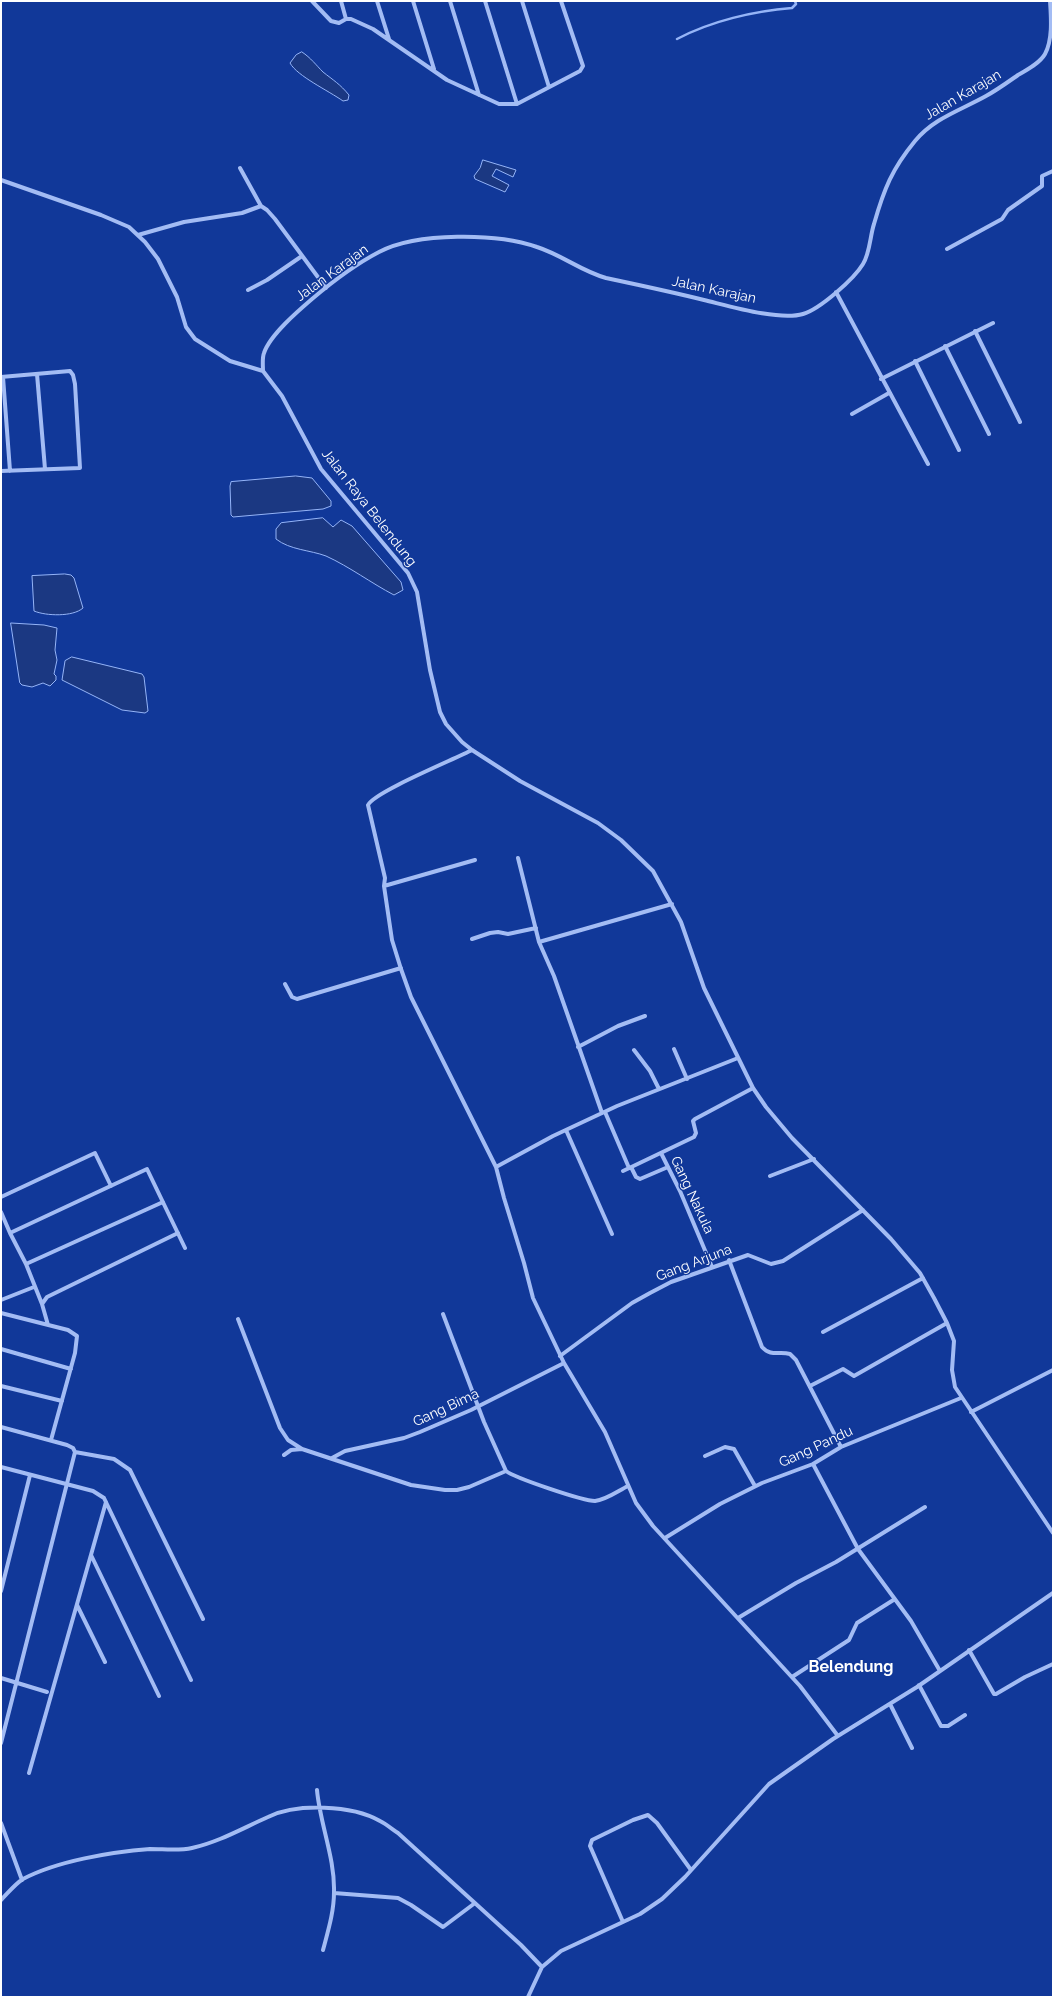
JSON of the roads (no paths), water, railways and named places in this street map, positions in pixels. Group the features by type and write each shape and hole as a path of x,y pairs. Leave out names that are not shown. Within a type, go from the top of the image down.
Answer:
{"street":[{"path":"312,1 331,21 339,23 346,19"},
{"path":"341,1 346,19"},
{"path":"377,1 389,40"},
{"path":"414,1 435,70"},
{"path":"450,1 479,95"},
{"path":"485,1 517,104"},
{"path":"522,1 549,87"},
{"path":"346,19 373,29 435,70 447,80 499,104 517,104 580,71 583,66 561,1"},
{"name":"Jalan Karajan","path":"263,371 264,353 272,341 289,319 326,288 380,252 401,244 429,239 474,236 536,246 562,257 593,274 606,278 740,308 781,315 794,315 807,312 817,307 836,292 863,264 890,175 923,132 935,121 999,88 1034,65 1044,55 1048,42 1051,21 1050,1"},
{"path":"240,168 261,206 271,214 326,288"},
{"path":"947,249 1002,219 1008,210 1042,186 1042,176 1053,171"},
{"path":"1,180 101,215 129,227 158,259 177,297 186,327 195,340 230,361 263,371"},
{"path":"138,236 184,222 242,213 261,206"},
{"path":"248,290 267,280 302,256"},
{"path":"836,292 881,379 928,464"},
{"path":"881,379 993,323"},
{"path":"975,331 1020,422"},
{"path":"945,346 990,434"},
{"path":"915,361 959,450"},
{"path":"1,471 10,471 80,468 74,375 70,371 2,377 10,471"},
{"name":"Jalan Raya Belendung","path":"263,371 282,396 321,469 408,573 413,582 417,592 430,670 440,712 446,724 472,750 520,781 598,823 621,840 653,871 672,904 691,949 704,988 753,1088 766,1107 792,1138 891,1239 923,1278 947,1323 955,1347 952,1379 961,1398 1053,1533"},
{"path":"37,374 45,469"},
{"path":"852,414 889,393"},
{"path":"472,750 389,791 369,803 368,809 385,878 384,886 392,940 400,968 411,997 496,1167 524,1263 532,1298 560,1356 605,1432 628,1486 641,1511 792,1677 838,1736"},
{"path":"518,858 539,942 554,976 578,1047 604,1112 630,1168 636,1177 640,1179 668,1167"},
{"path":"384,886 475,860"},
{"path":"539,942 672,904"},
{"path":"472,939 494,932 508,934 536,928"},
{"path":"285,984 292,997 297,999 400,968"},
{"path":"578,1047 618,1026 645,1016"},
{"path":"674,1049 687,1078"},
{"path":"634,1050 650,1071 659,1090"},
{"path":"496,1167 566,1130 604,1112 738,1058"},
{"path":"623,1171 696,1136 693,1124 695,1119 753,1088"},
{"path":"566,1130 612,1234"},
{"path":"1,1197 95,1153 111,1186"},
{"name":"Gang Nakula","path":"661,1153 712,1267"},
{"path":"770,1176 814,1159"},
{"path":"10,1233 147,1169 186,1248"},
{"path":"26,1264 163,1202"},
{"name":"Gang Arjuna","path":"560,1356 632,1303 671,1282 729,1260 748,1255 771,1264 783,1261 863,1210"},
{"path":"1,1212 26,1264 42,1304 48,1325"},
{"path":"42,1304 48,1297 178,1233"},
{"path":"729,1260 762,1347 769,1353 786,1353 793,1356 841,1447"},
{"path":"823,1332 923,1278"},
{"path":"1,1300 34,1286"},
{"path":"1,1313 68,1330 77,1336 71,1369 51,1440"},
{"path":"443,1314 478,1406 506,1471"},
{"path":"238,1319 280,1428 288,1440 302,1449 411,1485 444,1490 457,1490 469,1487 506,1471 558,1491 593,1501 606,1498 628,1486"},
{"path":"810,1386 843,1369 854,1376 947,1323"},
{"path":"1,1349 71,1369"},
{"name":"Gang Bima","path":"332,1458 345,1451 404,1438 478,1406 564,1363"},
{"path":"971,1412 1053,1370"},
{"path":"1,1386 62,1400"},
{"name":"Gang Pandu","path":"665,1538 720,1504 755,1486 813,1464 841,1447 961,1398"},
{"path":"1,1427 70,1446 75,1452 114,1458 130,1470 203,1619"},
{"path":"705,1456 725,1447 734,1449 755,1486"},
{"path":"284,1455 291,1450 302,1449"},
{"path":"1,1743 75,1452"},
{"path":"813,1464 858,1548 911,1621 940,1671"},
{"path":"1,1467 100,1494 106,1502 191,1680"},
{"path":"1,1591 30,1475"},
{"path":"29,1773 106,1502"},
{"path":"738,1618 858,1548 925,1506"},
{"path":"91,1555 159,1696"},
{"path":"528,1997 542,1967 561,1951 640,1914 662,1899 691,1870 769,1784 838,1736 919,1685 1053,1594"},
{"path":"792,1677 849,1640 856,1623 895,1599"},
{"path":"77,1605 105,1662"},
{"path":"969,1650 994,1694 1053,1664"},
{"path":"1,1678 48,1692"},
{"path":"919,1685 941,1726 948,1726 965,1715"},
{"path":"890,1704 912,1748"},
{"path":"317,1790 332,1870 334,1893 331,1919 323,1950"},
{"path":"1,1900 22,1880 93,1856 150,1849 190,1848 207,1844 269,1816 304,1807 319,1807 357,1813 381,1821 398,1833 475,1903 542,1967"},
{"path":"623,1922 592,1853 590,1846 592,1840 633,1820 648,1815 657,1823 691,1870"},
{"path":"1,1824 22,1880"},
{"path":"334,1893 398,1898 411,1904 444,1927 475,1903"}],"water":[{"path":"302,52 346,91 349,95 348,100 343,101 306,78 294,68 290,63 296,55"},
{"path":"483,160 516,170 513,177 496,169 492,176 509,185 505,192 475,179 474,176 480,168"},
{"path":"296,476 312,478 331,501 331,506 323,509 233,517 231,515 231,482"},
{"path":"323,518 333,527 341,520 352,526 401,582 403,590 394,595 326,556 294,548 276,539 276,529 281,523"},
{"path":"71,575 74,578 83,608 73,613 59,615 45,614 34,611 32,576"},
{"path":"11,623 44,625 57,628 55,650 57,660 54,674 56,676 56,680 50,686 43,683 32,687 22,685 20,683"},
{"path":"72,657 142,674 144,677 148,711 145,713 122,710 62,680 65,661"}],"waterway":[{"path":"677,39 718,22 748,14 792,8 796,4 795,1"}],"district":[{"name":"Belendung","path":"851,1667"}]}
